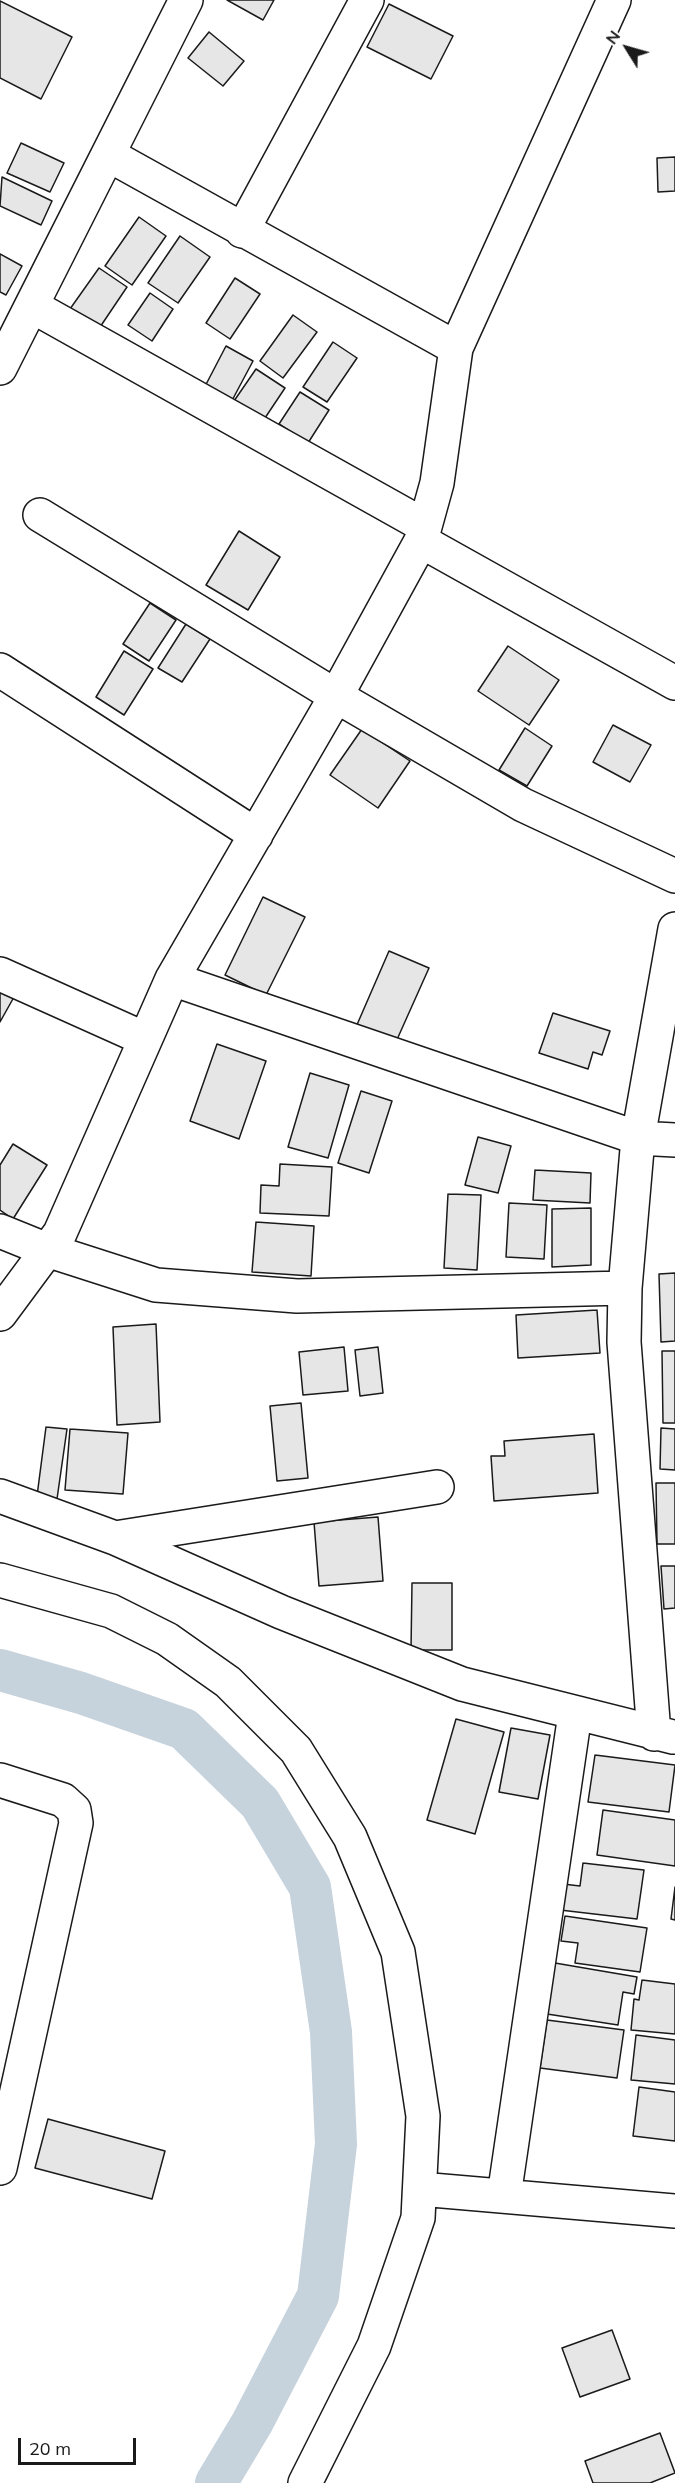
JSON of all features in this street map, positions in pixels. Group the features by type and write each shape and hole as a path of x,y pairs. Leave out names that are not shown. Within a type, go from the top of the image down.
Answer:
{"street":[{"path":"0,368 110,155 186,0"},
{"path":"242,231 367,0"},
{"path":"0,1314 60,1233 172,979 336,696 423,533 437,483 456,348 614,0"},
{"path":"110,155 242,231 456,348"},
{"path":"32,306 423,533 675,683"},
{"path":"40,515 336,696 523,805 675,876"},
{"path":"0,670 256,835"},
{"path":"0,1496 115,1538 281,1612 462,1684 664,1736 624,1342 625,1288 638,1138 675,929"},
{"path":"0,974 145,1039"},
{"path":"172,979 638,1138 675,1140"},
{"path":"0,1231 47,1250 156,1285 297,1296 625,1288"},
{"path":"115,1538 436,1487"},
{"path":"0,1580 111,1611 167,1639 228,1682 296,1750 350,1837 398,1952 423,2116 418,2218 374,2346 305,2483"},
{"path":"504,2196 575,1714"},
{"path":"0,1780 63,1800 74,1810 76,1823 10,2080 0,2168"},
{"path":"420,2189 675,2211"},
{"path":"322,2449 335,2483"}],"building":[{"path":"227,0 274,0 263,20"},
{"path":"0,1 72,37 41,99 0,78"},
{"path":"389,4 453,36 431,79 367,47"},
{"path":"209,32 244,61 223,86 188,58"},
{"path":"21,143 64,163 50,192 7,173"},
{"path":"675,157 675,191 658,192 657,158"},
{"path":"2,177 52,201 41,225 0,206"},
{"path":"139,217 166,236 132,285 105,266"},
{"path":"180,236 210,257 178,303 148,283"},
{"path":"0,254 22,266 6,295 0,292"},
{"path":"99,268 127,287 94,336 65,316"},
{"path":"235,278 260,294 230,339 206,323"},
{"path":"150,293 173,309 152,341 128,325"},
{"path":"293,315 317,332 283,378 260,361"},
{"path":"333,342 357,358 327,402 303,387"},
{"path":"226,346 253,361 228,408 201,394"},
{"path":"256,369 285,388 263,421 234,401"},
{"path":"300,392 329,410 308,443 279,424"},
{"path":"239,531 280,557 248,610 206,585"},
{"path":"150,603 176,620 149,661 123,644"},
{"path":"186,624 210,639 182,682 158,668"},
{"path":"508,646 559,680 529,725 478,691"},
{"path":"124,651 153,669 124,715 96,697"},
{"path":"613,725 651,745 630,782 593,762"},
{"path":"525,728 552,746 527,786 499,770"},
{"path":"362,729 410,761 378,808 330,775"},
{"path":"263,897 305,917 266,995 225,975"},
{"path":"389,951 429,968 395,1044 356,1027"},
{"path":"0,989 14,997 0,1022"},
{"path":"553,1013 610,1031 602,1055 593,1052 588,1069 539,1053"},
{"path":"217,1044 266,1061 239,1139 190,1121"},
{"path":"310,1073 349,1085 328,1158 288,1147"},
{"path":"361,1091 392,1101 369,1173 338,1163"},
{"path":"478,1137 511,1146 498,1193 465,1185"},
{"path":"13,1144 47,1165 13,1219 0,1210 0,1165"},
{"path":"280,1164 332,1167 329,1216 260,1213 261,1185 279,1186"},
{"path":"535,1170 591,1173 590,1203 533,1200"},
{"path":"448,1194 481,1195 477,1270 444,1268"},
{"path":"509,1203 547,1205 544,1259 506,1257"},
{"path":"591,1208 591,1265 552,1267 552,1209"},
{"path":"256,1222 314,1226 311,1276 252,1272"},
{"path":"675,1273 675,1341 661,1342 659,1274"},
{"path":"597,1310 600,1353 518,1358 516,1315"},
{"path":"156,1324 160,1422 117,1425 113,1327"},
{"path":"344,1347 348,1391 303,1395 299,1352"},
{"path":"378,1347 383,1393 360,1396 355,1350"},
{"path":"662,1351 675,1351 675,1423 663,1423"},
{"path":"301,1403 308,1478 277,1481 270,1406"},
{"path":"46,1427 67,1429 57,1499 37,1496"},
{"path":"661,1428 675,1429 675,1470 660,1469"},
{"path":"70,1429 128,1433 123,1494 65,1490"},
{"path":"594,1434 598,1493 494,1501 491,1456 505,1456 504,1441"},
{"path":"656,1483 675,1483 675,1544 657,1544"},
{"path":"378,1517 383,1581 319,1586 314,1522"},
{"path":"661,1566 675,1566 675,1608 664,1609"},
{"path":"412,1583 452,1583 452,1650 411,1650"},
{"path":"456,1719 504,1732 475,1834 427,1820"},
{"path":"511,1728 550,1735 538,1799 499,1792"},
{"path":"595,1755 675,1765 669,1812 588,1802"},
{"path":"603,1810 675,1820 675,1866 597,1855"},
{"path":"583,1863 644,1870 637,1919 560,1910 563,1884 580,1886"},
{"path":"675,1887 675,1920 671,1919"},
{"path":"565,1916 647,1928 640,1972 575,1963 578,1943 561,1941"},
{"path":"555,1963 637,1977 634,1994 623,1992 618,2025 547,2014"},
{"path":"642,1980 675,1984 675,2034 631,2030 634,1999 639,2000"},
{"path":"547,2020 624,2030 617,2078 540,2068"},
{"path":"636,2035 675,2040 675,2084 631,2080"},
{"path":"639,2087 675,2092 675,2141 633,2136"},
{"path":"48,2119 165,2151 152,2199 35,2168"},
{"path":"612,2330 630,2379 580,2397 562,2348"},
{"path":"660,2433 675,2473 650,2483 593,2483 585,2461"}],"waterway":[{"path":"0,1670 81,1693 184,1729 260,1803 310,1887 331,2032 336,2144 318,2296 252,2423 216,2483"}]}
